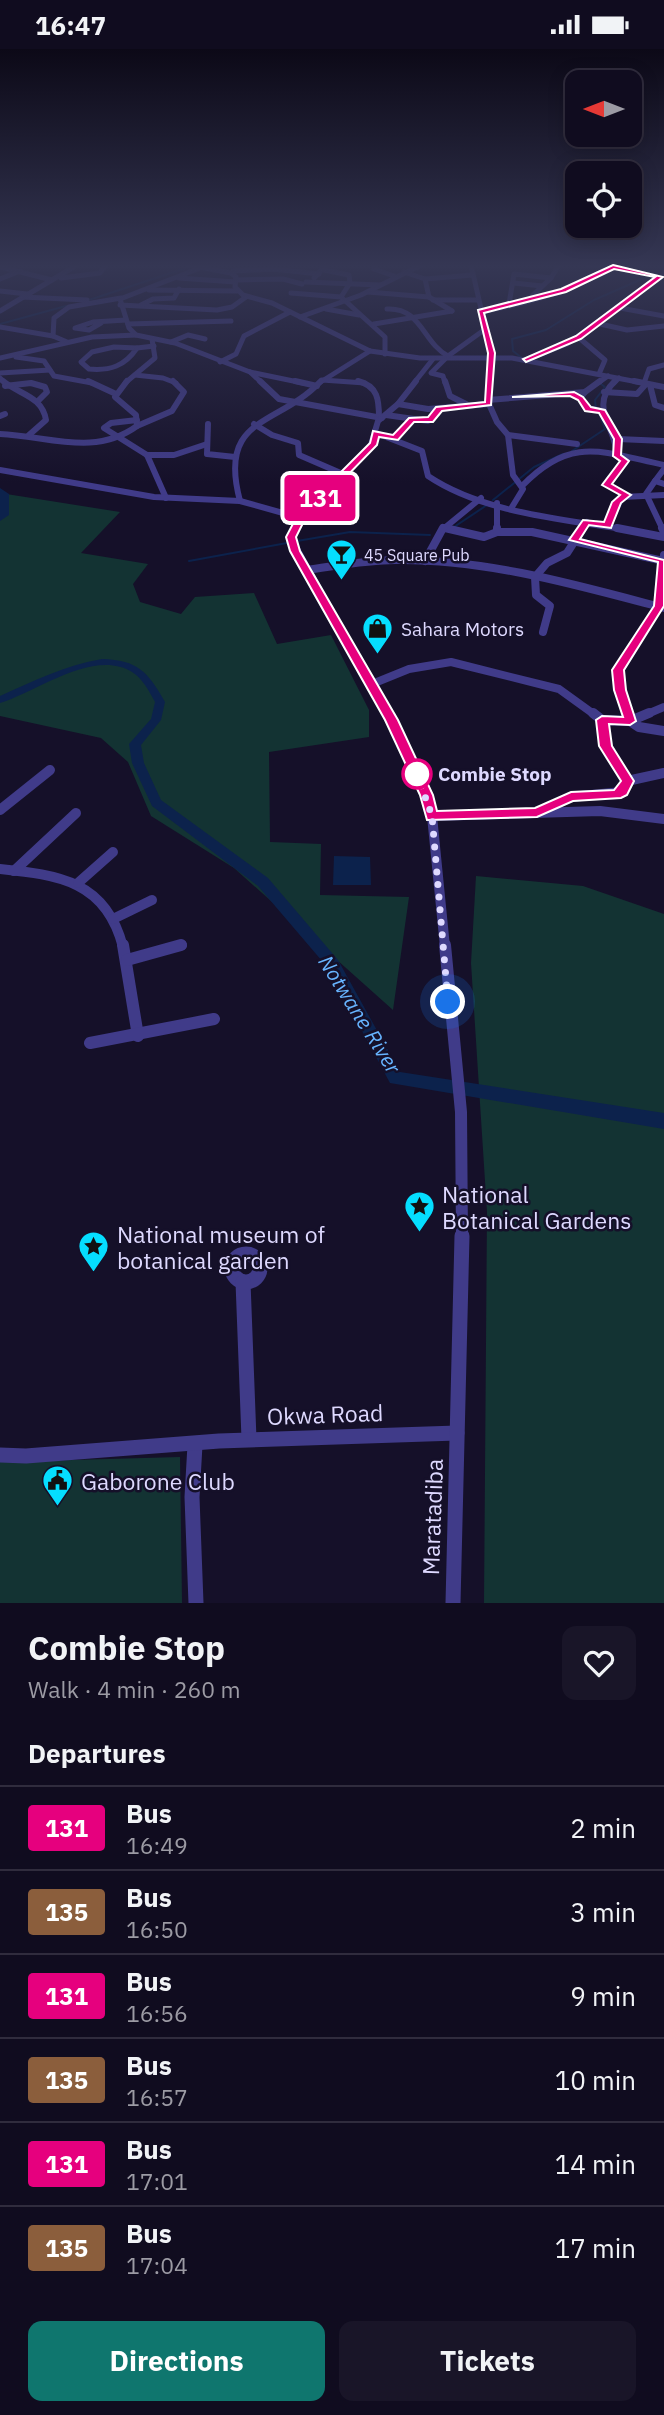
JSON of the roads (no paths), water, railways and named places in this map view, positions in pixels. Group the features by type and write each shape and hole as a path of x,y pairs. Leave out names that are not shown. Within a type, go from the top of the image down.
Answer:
{"street":[{"path":"54,338 67,342"},
{"path":"0,358 92,338"},
{"path":"142,338 171,342 250,372 317,386"},
{"path":"137,348 130,360 116,368 94,370 85,367 81,362 88,353 97,349 137,348 154,338"},
{"path":"171,342 182,338"},
{"path":"199,338 205,339"},
{"path":"220,362 236,354 244,338"},
{"path":"342,338 370,351 385,354 440,359 491,357 526,360 664,387"},
{"path":"385,338 385,354"},
{"path":"431,338 440,359"},
{"path":"0,470 166,498 240,501 301,518 374,444 376,425 382,417 398,404 440,359 473,338"},
{"path":"486,338 491,357 489,402 497,422 508,435 513,475 522,486 522,493 512,507"},
{"path":"526,360 577,338"},
{"path":"579,338 605,362 599,374"},
{"path":"137,423 134,411 116,402 116,394 155,358 151,341"},
{"path":"240,501 235,457 244,433 254,424 313,392 322,380 370,351"},
{"path":"13,356 44,361 54,376 85,380 116,394"},
{"path":"440,359 430,373 443,376 450,396 468,405"},
{"path":"664,365 649,369 647,384 655,405 664,408"},
{"path":"3,386 0,375 50,370"},
{"path":"250,372 273,395 292,403 382,417 430,420 439,409"},
{"path":"135,375 160,377 178,383 184,392 167,414 137,423 105,426 105,430 134,444 147,455 166,498"},
{"path":"398,404 439,409 571,394 583,395 608,376"},
{"path":"618,378 604,392 602,411 618,439 621,457 625,463 606,484 626,495 664,495"},
{"path":"322,380 361,382 372,386 380,396 382,417"},
{"path":"3,386 31,383 45,387 47,392 38,401"},
{"path":"604,392 637,394 647,384"},
{"path":"3,386 38,401 45,408 47,417 29,435"},
{"path":"313,392 313,403 318,408"},
{"path":"583,395 592,411 602,411"},
{"path":"395,438 412,419"},
{"path":"0,434 29,435 84,446 120,439 137,423"},
{"path":"254,424 272,435 298,443 299,455 310,462 343,474"},
{"path":"208,425 207,455 235,457"},
{"path":"376,433 395,438 422,451 427,473 432,480 481,498 512,507 664,537"},
{"path":"508,435 577,444"},
{"path":"618,439 664,441"},
{"path":"147,455 174,455 207,444"},
{"path":"522,486 541,464 580,449 664,467 646,494"},
{"path":"655,481 664,484"},
{"path":"646,494 664,531"},
{"path":"608,526 617,502 626,495"},
{"path":"425,561 447,529 481,498"},
{"path":"497,503 497,532"},
{"name":"Maratadiba","path":"301,518 291,540 306,571 372,684 412,764 432,816 461,1112 463,1237 453,1603"},
{"path":"543,632 550,606 536,595 535,577 547,563 566,553 587,522"},
{"path":"447,529 484,537 497,532 532,532 664,558 662,607 618,670 620,690 630,721 639,727 664,731"},
{"path":"306,571 362,561 425,561 535,577 662,607"},
{"path":"372,684 409,669 460,663 559,689 602,720 630,721 664,707"},
{"path":"602,720 606,746 627,781"},
{"path":"0,810 50,770"},
{"path":"627,781 664,773"},
{"path":"537,813 571,797 616,795 622,792 627,781"},
{"path":"432,816 600,811 664,819"},
{"path":"14,871 76,813"},
{"path":"78,883 113,852"},
{"path":"0,869 60,877 78,883 100,901 113,919 127,960 138,1036"},
{"path":"113,919 152,899"},
{"path":"127,960 182,945"},
{"path":"90,1043 138,1036 214,1019"},
{"path":"243,1282 249,1439"},
{"name":"Okwa Road","path":"0,1455 195,1445 249,1439 457,1433"},
{"path":"195,1445 192,1497 196,1603"}],"water":[{"path":"334,856 370,857 371,885 333,885"}],"waterway":[{"path":"518,338 512,339 513,351 522,358"},
{"path":"596,409 595,400 605,387 601,384"},
{"path":"572,451 605,429 599,413"},
{"path":"493,500 534,467 563,454"},
{"name":"Notwane River","path":"0,490 5,494 5,515 0,518"},
{"path":"454,527 487,505"},
{"path":"297,541 350,532 430,535"},
{"path":"189,561 287,543"},
{"name":"Notwane River","path":"0,700 47,678 84,665 119,663 142,675 160,702 156,720 135,744 138,763 156,803 263,882 333,964 395,1078 664,1121"}],"place":[{"name":"45 Square Pub","path":"341,582"},
{"name":"Sahara Motors","path":"378,656"},
{"name":"Combie Stop","path":"417,774"},
{"name":"National Botanical Gardens","path":"419,1234"},
{"name":"National museum of botanical garden","path":"94,1274"},
{"name":"Gaborone Club","path":"58,1508"}]}
